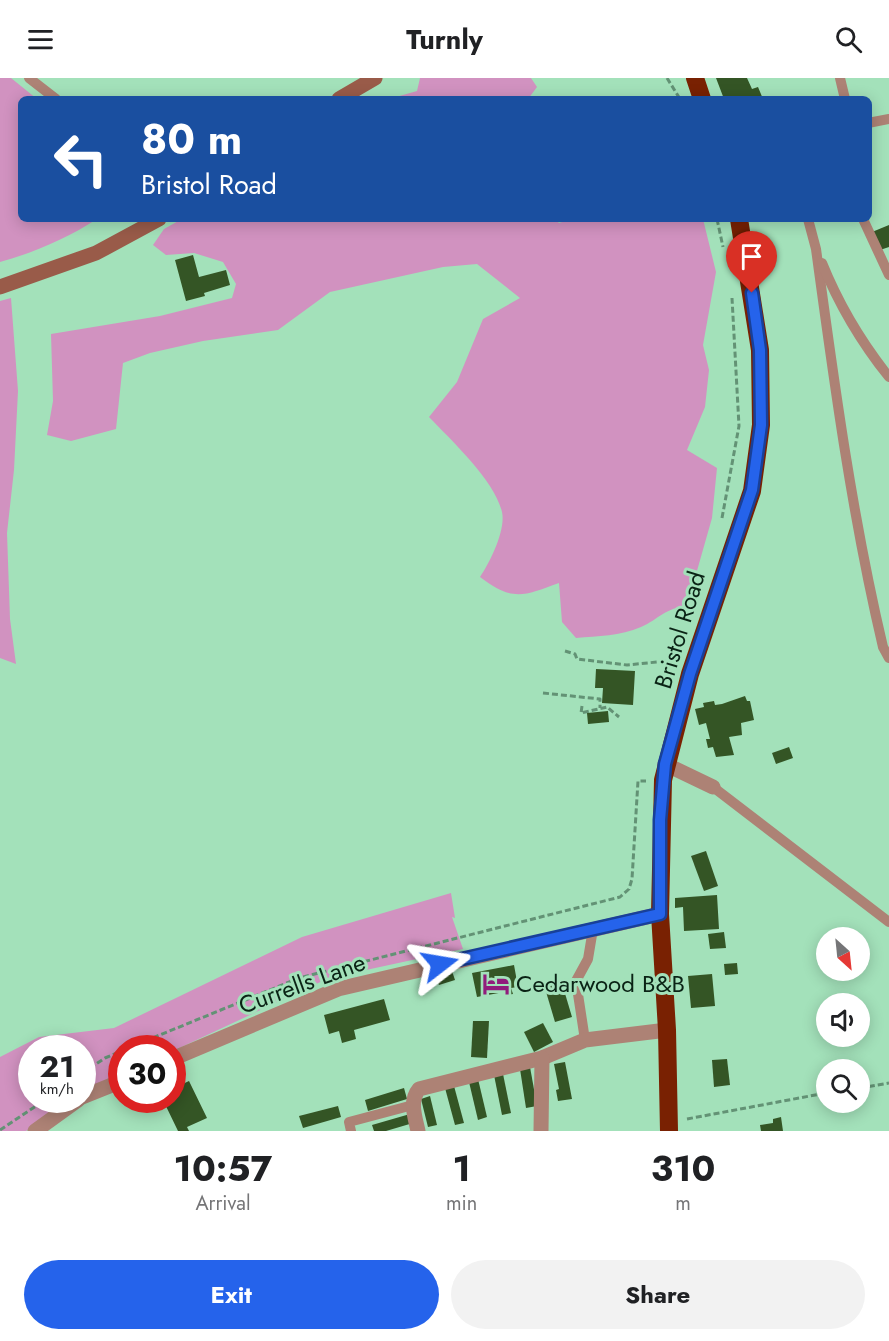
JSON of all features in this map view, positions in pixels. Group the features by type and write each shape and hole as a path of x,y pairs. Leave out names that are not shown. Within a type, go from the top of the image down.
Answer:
{"highway":[{"path":"695,78 701,96"},
{"name":"Bristol Road","path":"669,1126 656,774 752,490 761,425 760,350 739,222"}],"street":[{"path":"344,96 375,78"},
{"path":"0,287 96,253 153,222"},
{"path":"656,774 713,788"},
{"name":"Currells Lane","path":"186,1053 338,989 660,914"},
{"path":"418,1131 413,1096 418,1089 542,1058 585,1040 667,1030"},
{"path":"541,1131 542,1058"},
{"path":"35,1131 60,1113"}],"lane":[{"path":"29,78 52,96"},
{"path":"840,78 844,96"},
{"path":"872,122 889,119"},
{"path":"809,222 816,249 843,446 865,571 883,647 889,658"},
{"path":"864,222 889,275"},
{"path":"816,249 834,293 866,348 889,377"},
{"path":"713,788 889,922"},
{"path":"585,1040 576,981 588,959 592,935 597,927"},
{"path":"351,1131 349,1122 413,1105"}],"path":[{"path":"667,78 678,96"},
{"path":"718,222 723,249"},
{"path":"720,528 739,426 731,290"},
{"path":"565,651 575,654 577,659 627,665 667,661 680,665"},
{"path":"543,693 600,699 600,708"},
{"path":"582,706 580,713 607,707 619,717"},
{"path":"646,792 656,774"},
{"path":"160,1035 299,978 620,897 628,889 633,879 638,782 656,774"},
{"path":"870,1086 889,1083"},
{"path":"669,1126 816,1096"},
{"path":"0,1130 26,1113"}],"shaded area":[{"path":"0,78 11,78 33,96 18,96 18,222 92,222 50,244 0,262"},
{"path":"420,78 531,78 537,87 530,96 400,96 417,91"},
{"path":"177,222 704,222 716,272 703,345 709,370 705,407 687,450 717,468 712,518 687,606 668,611 633,630 576,638 562,622 559,583 518,594 501,590 480,577 499,537 502,528 502,512 491,487 482,475 429,417 457,382 483,319 520,298 477,264 443,267 330,292 278,330 203,341 150,353 123,363 116,429 71,441 47,435 53,401 51,334 160,316 232,298 236,284 223,262 194,253 166,255 153,245 164,229"},
{"path":"11,298 18,391 14,470 7,533 10,619 16,664 0,658 0,301"},
{"path":"451,893 455,918 452,917 463,949 329,978 186,1045 186,1035 108,1035 108,1080 96,1086 96,1035 56,1035 114,1028 302,937"},
{"path":"18,1048 18,1113 52,1113 26,1131 0,1131 0,1057"}],"building":[{"path":"716,78 747,78 752,89 758,87 762,96 723,96"},
{"path":"889,225 889,247 880,250 872,232"},
{"path":"193,255 199,277 226,270 230,285 186,301 175,260"},
{"path":"596,669 635,671 633,705 602,703 603,688 595,688"},
{"path":"745,696 747,701 750,701 754,720 741,723 742,735 729,737 734,755 716,757 713,747 708,748 706,739 710,739 706,723 699,725 695,709 704,707 703,703 714,701 715,705 722,704"},
{"path":"608,711 609,722 588,724 587,713"},
{"path":"789,747 793,758 776,764 772,753"},
{"path":"706,851 718,886 704,891 691,856"},
{"path":"717,895 719,929 684,931 683,907 675,908 675,898"},
{"path":"724,932 726,948 710,949 708,934"},
{"path":"737,963 738,974 725,975 724,964"},
{"path":"514,965 518,987 511,988 513,994 505,995 504,992 477,997 472,973"},
{"path":"452,971 455,980 439,985 436,977"},
{"path":"712,974 715,1006 691,1008 688,976"},
{"path":"561,980 572,1017 555,1022 544,985"},
{"path":"384,999 390,1020 354,1030 356,1039 342,1043 339,1031 329,1034 324,1015"},
{"path":"473,1021 489,1021 487,1058 471,1057"},
{"path":"543,1023 553,1042 534,1052 524,1032"},
{"path":"727,1059 730,1085 714,1087 712,1060"},
{"path":"565,1062 572,1099 558,1101 556,1090 559,1089 554,1064"},
{"path":"530,1067 537,1106 526,1108 520,1069"},
{"path":"503,1074 511,1113 502,1115 494,1075"},
{"path":"478,1079 487,1117 478,1120 469,1082"},
{"path":"189,1081 207,1118 187,1127 189,1131 178,1131 169,1113 186,1113 186,1082"},
{"path":"454,1086 464,1123 455,1125 445,1088"},
{"path":"404,1088 407,1099 368,1111 365,1100"},
{"path":"430,1096 437,1125 428,1127 421,1099"},
{"path":"338,1106 341,1117 303,1128 299,1116"},
{"path":"410,1114 413,1123 386,1131 374,1131 372,1125"},
{"path":"781,1117 783,1131 761,1131 760,1125 773,1123 773,1119"}],"place":[{"name":"Cedarwood B&B","path":"496,984"}],"route":[{"path":"440,964 660,914 660,820 665,764 690,674 729,552 752,490 761,425 760,350 752,293"}]}
